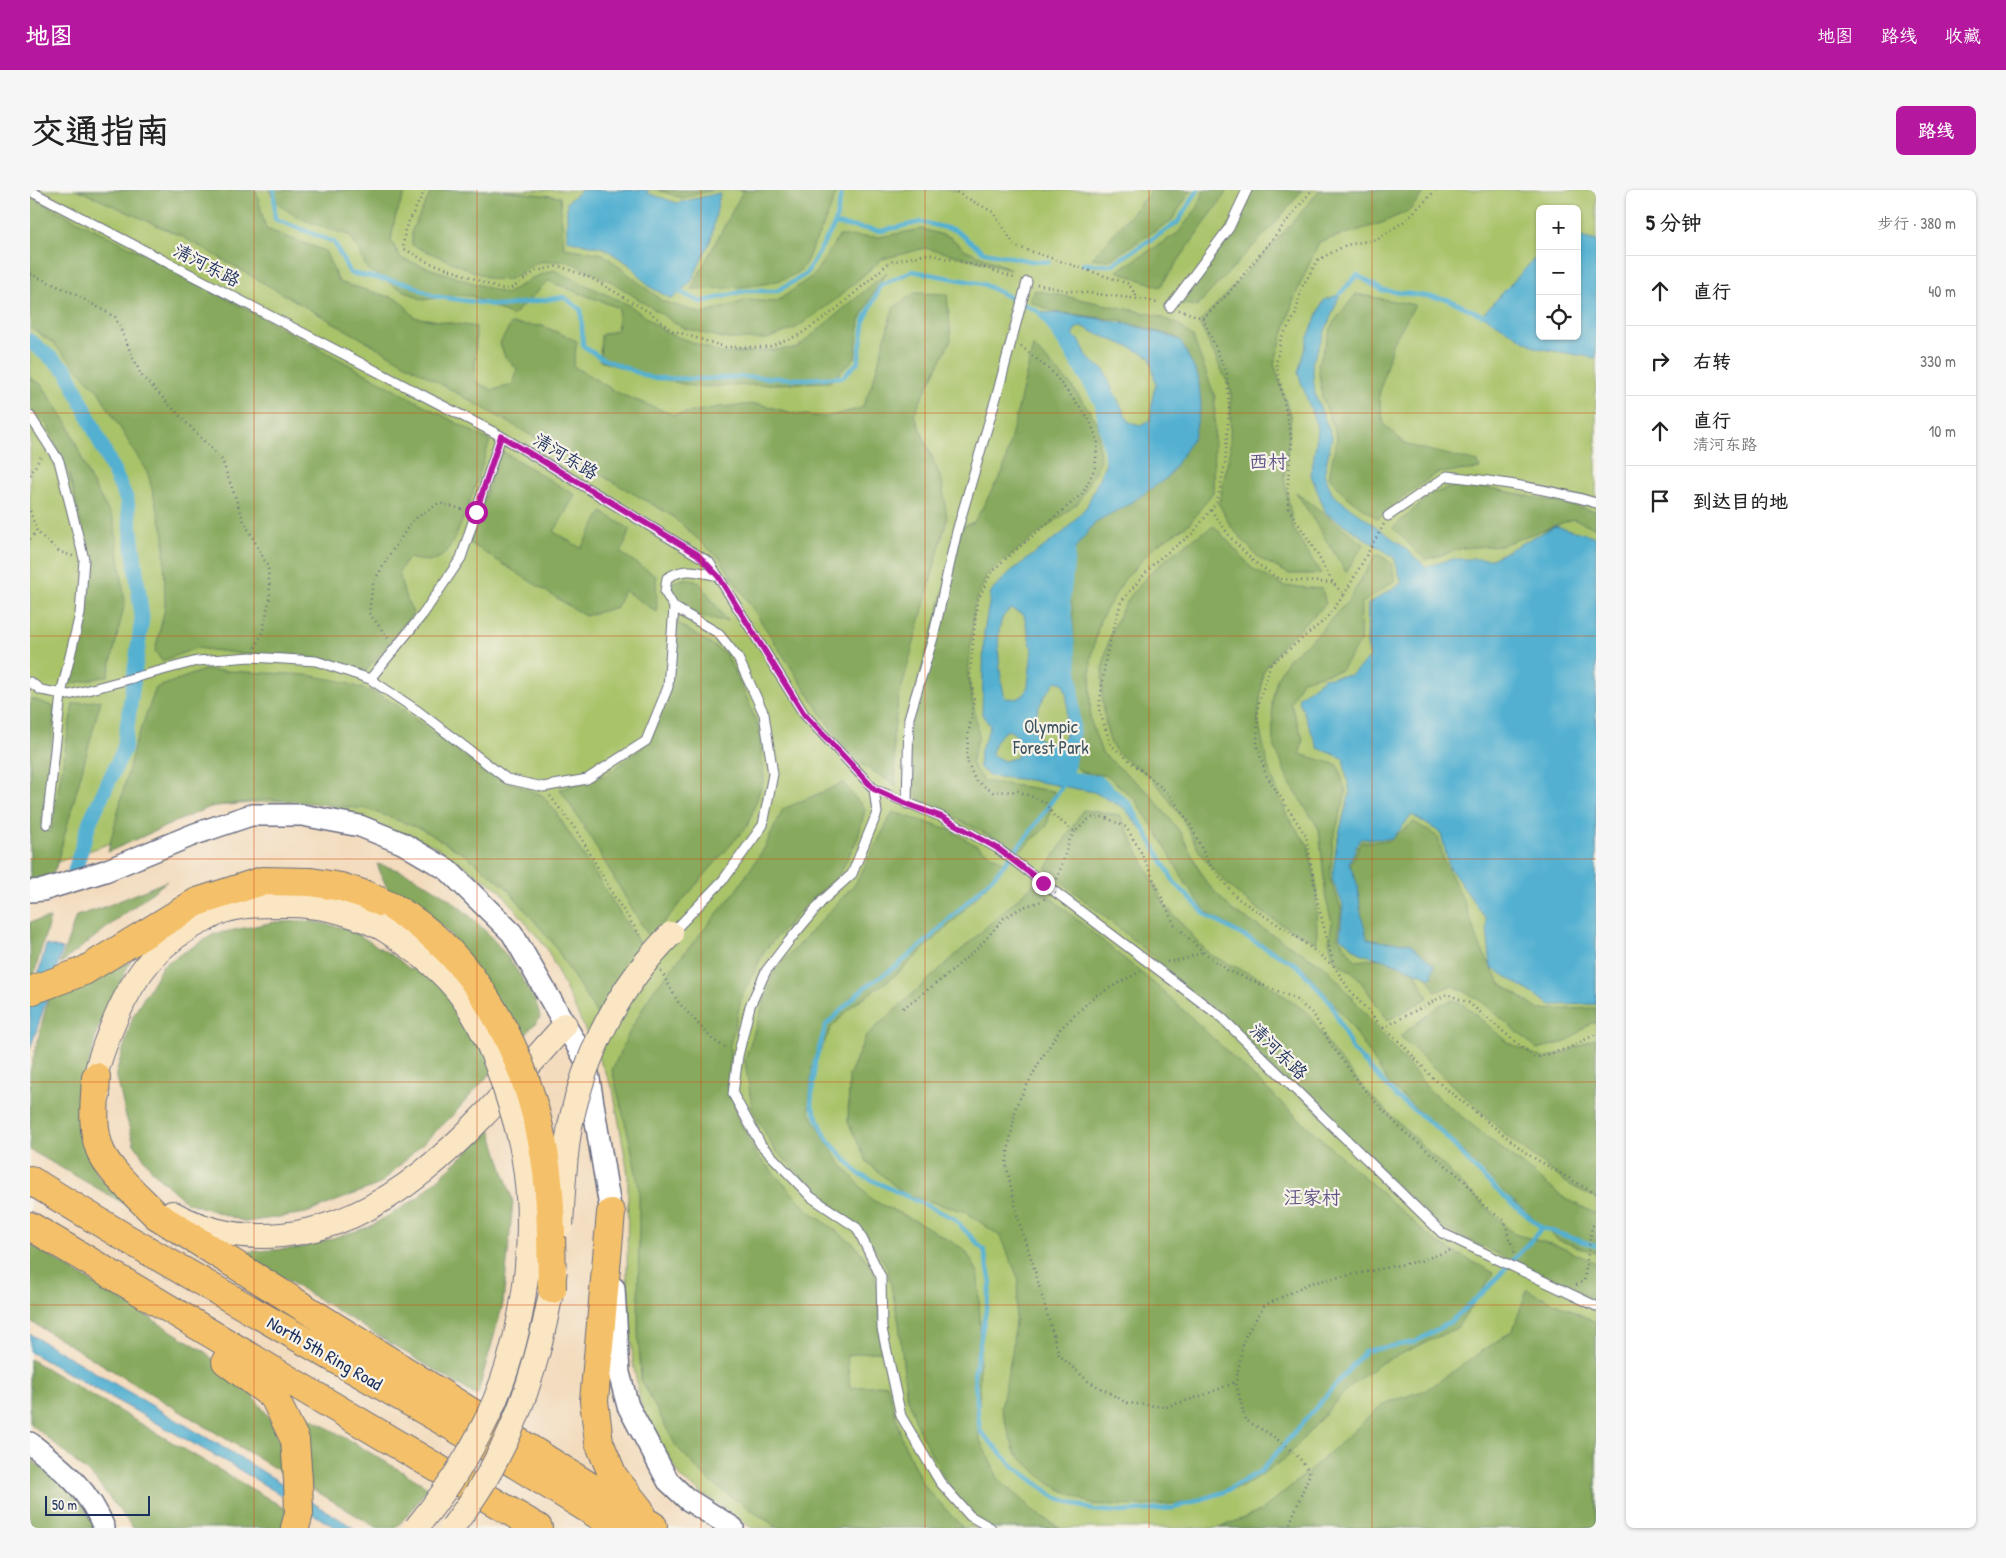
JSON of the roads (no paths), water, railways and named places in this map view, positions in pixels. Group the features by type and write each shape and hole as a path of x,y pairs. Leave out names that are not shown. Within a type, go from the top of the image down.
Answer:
{"highway":[{"path":"42,987 84,971 197,902 262,881 311,882 341,887 366,895 388,918 408,916 426,930 457,960 486,999 515,1052 534,1104 543,1143 551,1229 552,1289"},
{"path":"96,1077 94,1114 100,1152 108,1164 156,1216 654,1527"},
{"name":"North 5th Ring Road","path":"30,1180 135,1243 476,1440 618,1528"},
{"path":"611,1213 594,1401 599,1442 613,1476 654,1527"},
{"path":"30,1226 538,1528"},
{"path":"131,1286 274,1397 295,1440 299,1513 296,1525"}],"main road":[{"path":"416,1528 460,1468 483,1426 502,1382 515,1336 524,1291 528,1250 528,1201 523,1154 516,1125 498,1066 476,1020 455,988 388,918 365,919 336,909 300,905 265,905 227,910 185,929 159,950 136,978 120,1008 96,1077 100,1111 106,1134 130,1174 158,1202 188,1222 209,1230 250,1237 288,1234 313,1230 365,1211 406,1186 483,1116 565,1024"},
{"path":"452,1528 496,1461 522,1406 541,1341 552,1289 561,1228 567,1146 581,1087 600,1036 619,999 643,965 671,934"}],"street":[{"path":"30,892 43,890 105,871 195,834 251,815 302,815 360,826 402,843 448,870 512,933 586,1061 611,1213 619,1373 628,1406 668,1481 687,1499 733,1528"},
{"path":"30,1443 68,1473 99,1514 104,1528"}],"lane":[{"path":"1170,307 1229,228 1247,190"},
{"name":"清河东路","path":"30,191 501,436 709,562 804,714 874,789 942,817 997,848 1221,1017 1442,1233 1596,1306"},
{"path":"907,804 909,718 933,638 957,531 998,391 1027,282"},
{"path":"30,416 59,461 84,559 80,614 65,695 46,824"},
{"path":"370,679 423,614 461,558 501,436"},
{"path":"1388,516 1447,476 1484,480 1596,503"},
{"path":"671,934 724,879 763,825 773,774 764,714 738,658 718,633 674,607 665,592 668,578 677,572 687,570 718,576"},
{"path":"30,682 41,690 65,695 197,661 252,657 316,661 370,679 418,711 507,779 543,787 587,779 646,741 668,687 674,607"},
{"path":"874,789 877,813 852,874 823,900 766,971 750,1006 738,1056 733,1094 761,1145 811,1197 857,1228 881,1277 882,1329 901,1416 940,1482 970,1516 991,1528"}],"water":[{"path":"582,190 648,190 647,193 677,203 720,193 711,239 691,282 672,299 650,287 630,265 604,248 567,240 567,202"},
{"path":"1581,237 1596,241 1596,358 1537,348 1482,315 1536,257 1536,340 1581,340"},
{"path":"1340,294 1312,363 1315,395 1332,437 1324,474 1333,495 1400,544 1426,567 1451,559 1492,559 1555,526 1593,536 1596,541 1596,1004 1551,1005 1491,967 1486,919 1449,867 1441,833 1412,815 1392,839 1360,839 1349,863 1358,886 1360,909 1367,939 1409,943 1434,965 1432,978 1389,961 1362,954 1340,937 1343,905 1332,879 1337,841 1350,793 1343,758 1318,748 1298,698 1324,678 1351,675 1370,658 1367,644 1368,604 1402,583 1394,557 1326,513 1311,475 1318,430 1298,373 1308,337 1324,300"},
{"path":"1039,312 1075,315 1110,321 1180,340 1198,376 1201,405 1194,436 1168,477 1129,504 1095,522 1072,553 1068,601 1077,689 1078,729 1071,773 1100,778 1130,804 1149,838 1124,808 1094,792 1029,780 989,776 979,767 980,753 990,726 982,714 984,632 991,592 1010,572 1064,532 1087,506 1107,460 1097,404","holes":["1082,326 1150,357 1156,385 1150,421 1140,425 1129,422 1105,371 1088,358 1081,343 1073,335 1075,329","1011,609 1024,615 1032,650 1028,686 1024,695 1017,699 1005,698 1001,680 998,645 1000,624 1004,616","1056,681 1063,683 1068,706 1065,723 1066,735 1057,744 1045,743 1038,736 1035,728 1039,706","1008,730 1016,736 1020,751 1016,758 1004,761 992,755 996,740"]},
{"path":"46,945 63,949 30,1050 30,1004"},
{"path":"30,1334 231,1452 354,1528 336,1528 228,1463 30,1352"}],"waterway":[{"path":"274,190 275,219 334,242 350,273 410,284 433,296 502,306 564,297 581,310 583,346 601,358 651,378 702,379 746,377 805,379 843,377 858,362 865,319 881,285 912,271 983,284 1039,312 1097,404 1107,460"},
{"path":"835,224 842,190"},
{"path":"1083,264 1111,265 1177,223 1198,190"},
{"path":"680,292 701,302 745,291 777,291 806,274 835,224 881,231 921,222 955,230 984,252 1031,261 1049,262"},
{"path":"1340,294 1357,275 1382,290 1447,299 1482,315"},
{"path":"30,341 67,371 127,500 142,618 124,749 90,821 75,870"},
{"path":"1073,551 1068,601 1077,689 1078,729 1071,774 1100,778 1130,804 1174,882 1207,916 1297,965 1330,1002 1352,1049 1397,1097 1442,1132 1475,1169 1503,1196 1542,1228"},
{"path":"1066,781 1028,835 995,875 929,939 898,965 864,988 826,1025 815,1062 811,1104 827,1139 859,1174 953,1218 984,1250 991,1283 974,1375 980,1431 1011,1464 1055,1497 1093,1510 1122,1512 1174,1508 1224,1492 1261,1471 1365,1351 1415,1342 1450,1322 1486,1290 1542,1228 1596,1246"}],"district":[{"name":"西村","path":"1268,461"},
{"name":"汪家村","path":"1312,1197"}],"park label":[{"name":"Olympic Forest Park","path":"1051,736"}]}
